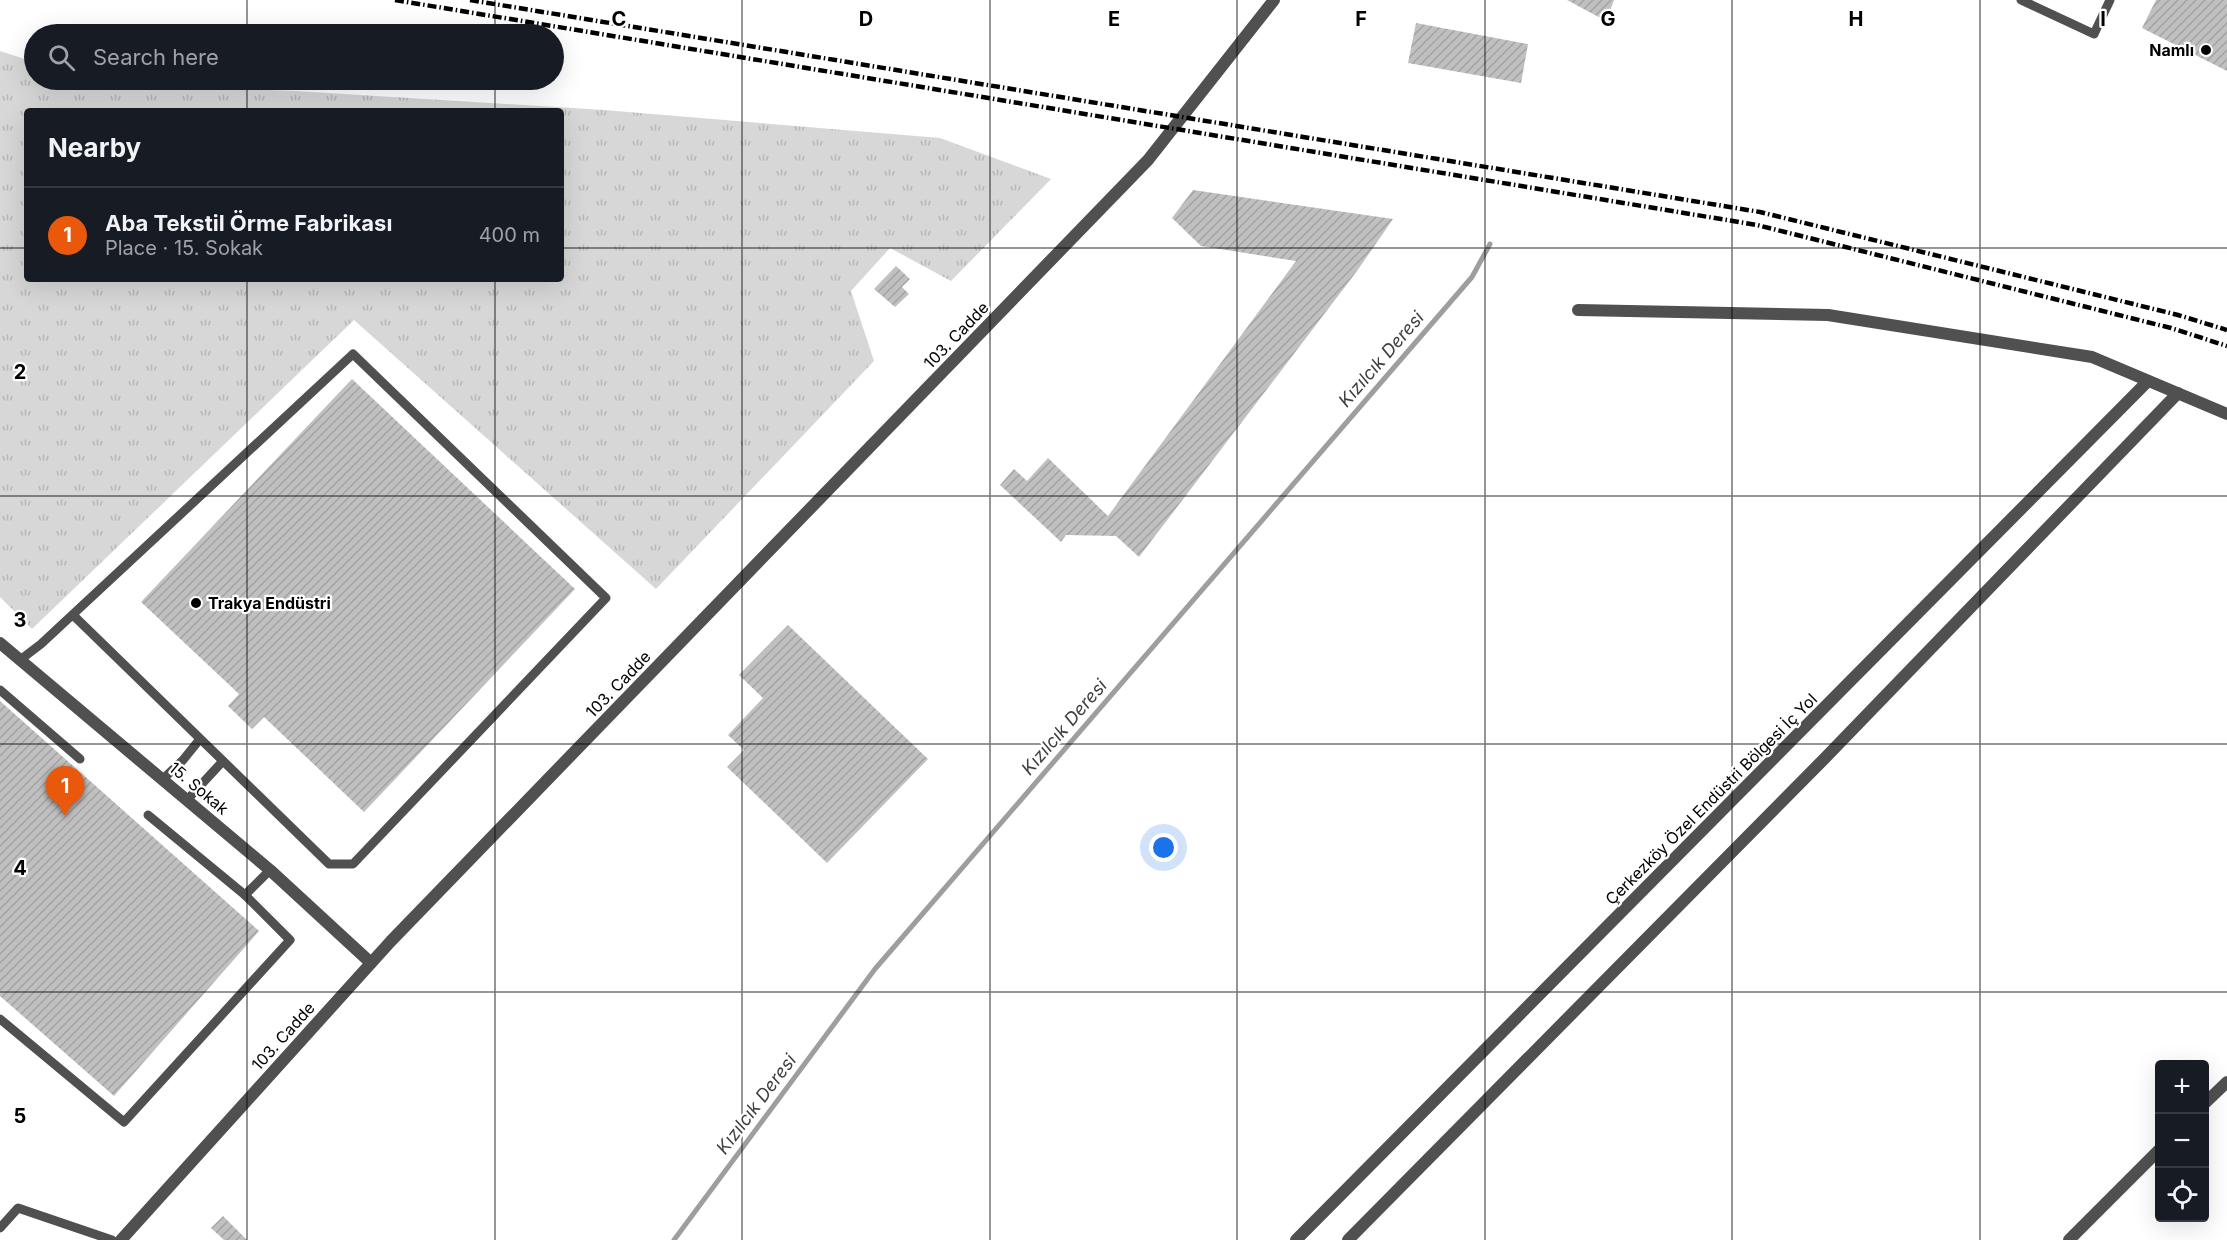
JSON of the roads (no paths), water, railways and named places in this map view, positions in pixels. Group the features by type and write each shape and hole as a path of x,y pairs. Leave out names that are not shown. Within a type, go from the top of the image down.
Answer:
{"street":[{"name":"103. Cadde","path":"127,1238 371,963 1148,160 1274,0"},
{"path":"1578,310 1828,315 2092,357 2227,414"},
{"name":"Çerkezköy Özel Endüstri Bölgesi İç Yol","path":"1296,1240 2148,381"},
{"path":"1348,1240 1825,758 2178,393"},
{"name":"15. Sokak","path":"0,643 270,870 371,963"},
{"path":"2209,1100 2227,1082"},
{"path":"2069,1240 2155,1154"}],"lane":[{"path":"2021,0 2094,34 2110,0"},
{"path":"20,660 41,644 72,615 353,354 606,598 353,864 329,864 72,615"},
{"path":"0,690 80,759"},
{"path":"163,779 200,739"},
{"path":"187,800 223,761"},
{"path":"0,1019 124,1122 290,940 245,895 147,815"},
{"path":"245,895 270,870"},
{"path":"0,1228 18,1208 112,1240"}],"waterway":[{"name":"Kızılcık Deresi","path":"674,1240 875,969 1472,277 1490,244"}],"railway":[{"path":"395,0 540,24"},
{"path":"470,0 1760,212 2178,315 2227,330"},
{"path":"564,28 1757,225 2171,328 2227,346"}],"place":[{"name":"Namlı","path":"2206,50"},
{"name":"Trakya Endüstri","path":"196,603"},
{"name":"Aba Tekstil Örme Fabrikası","path":"65,816"}]}
